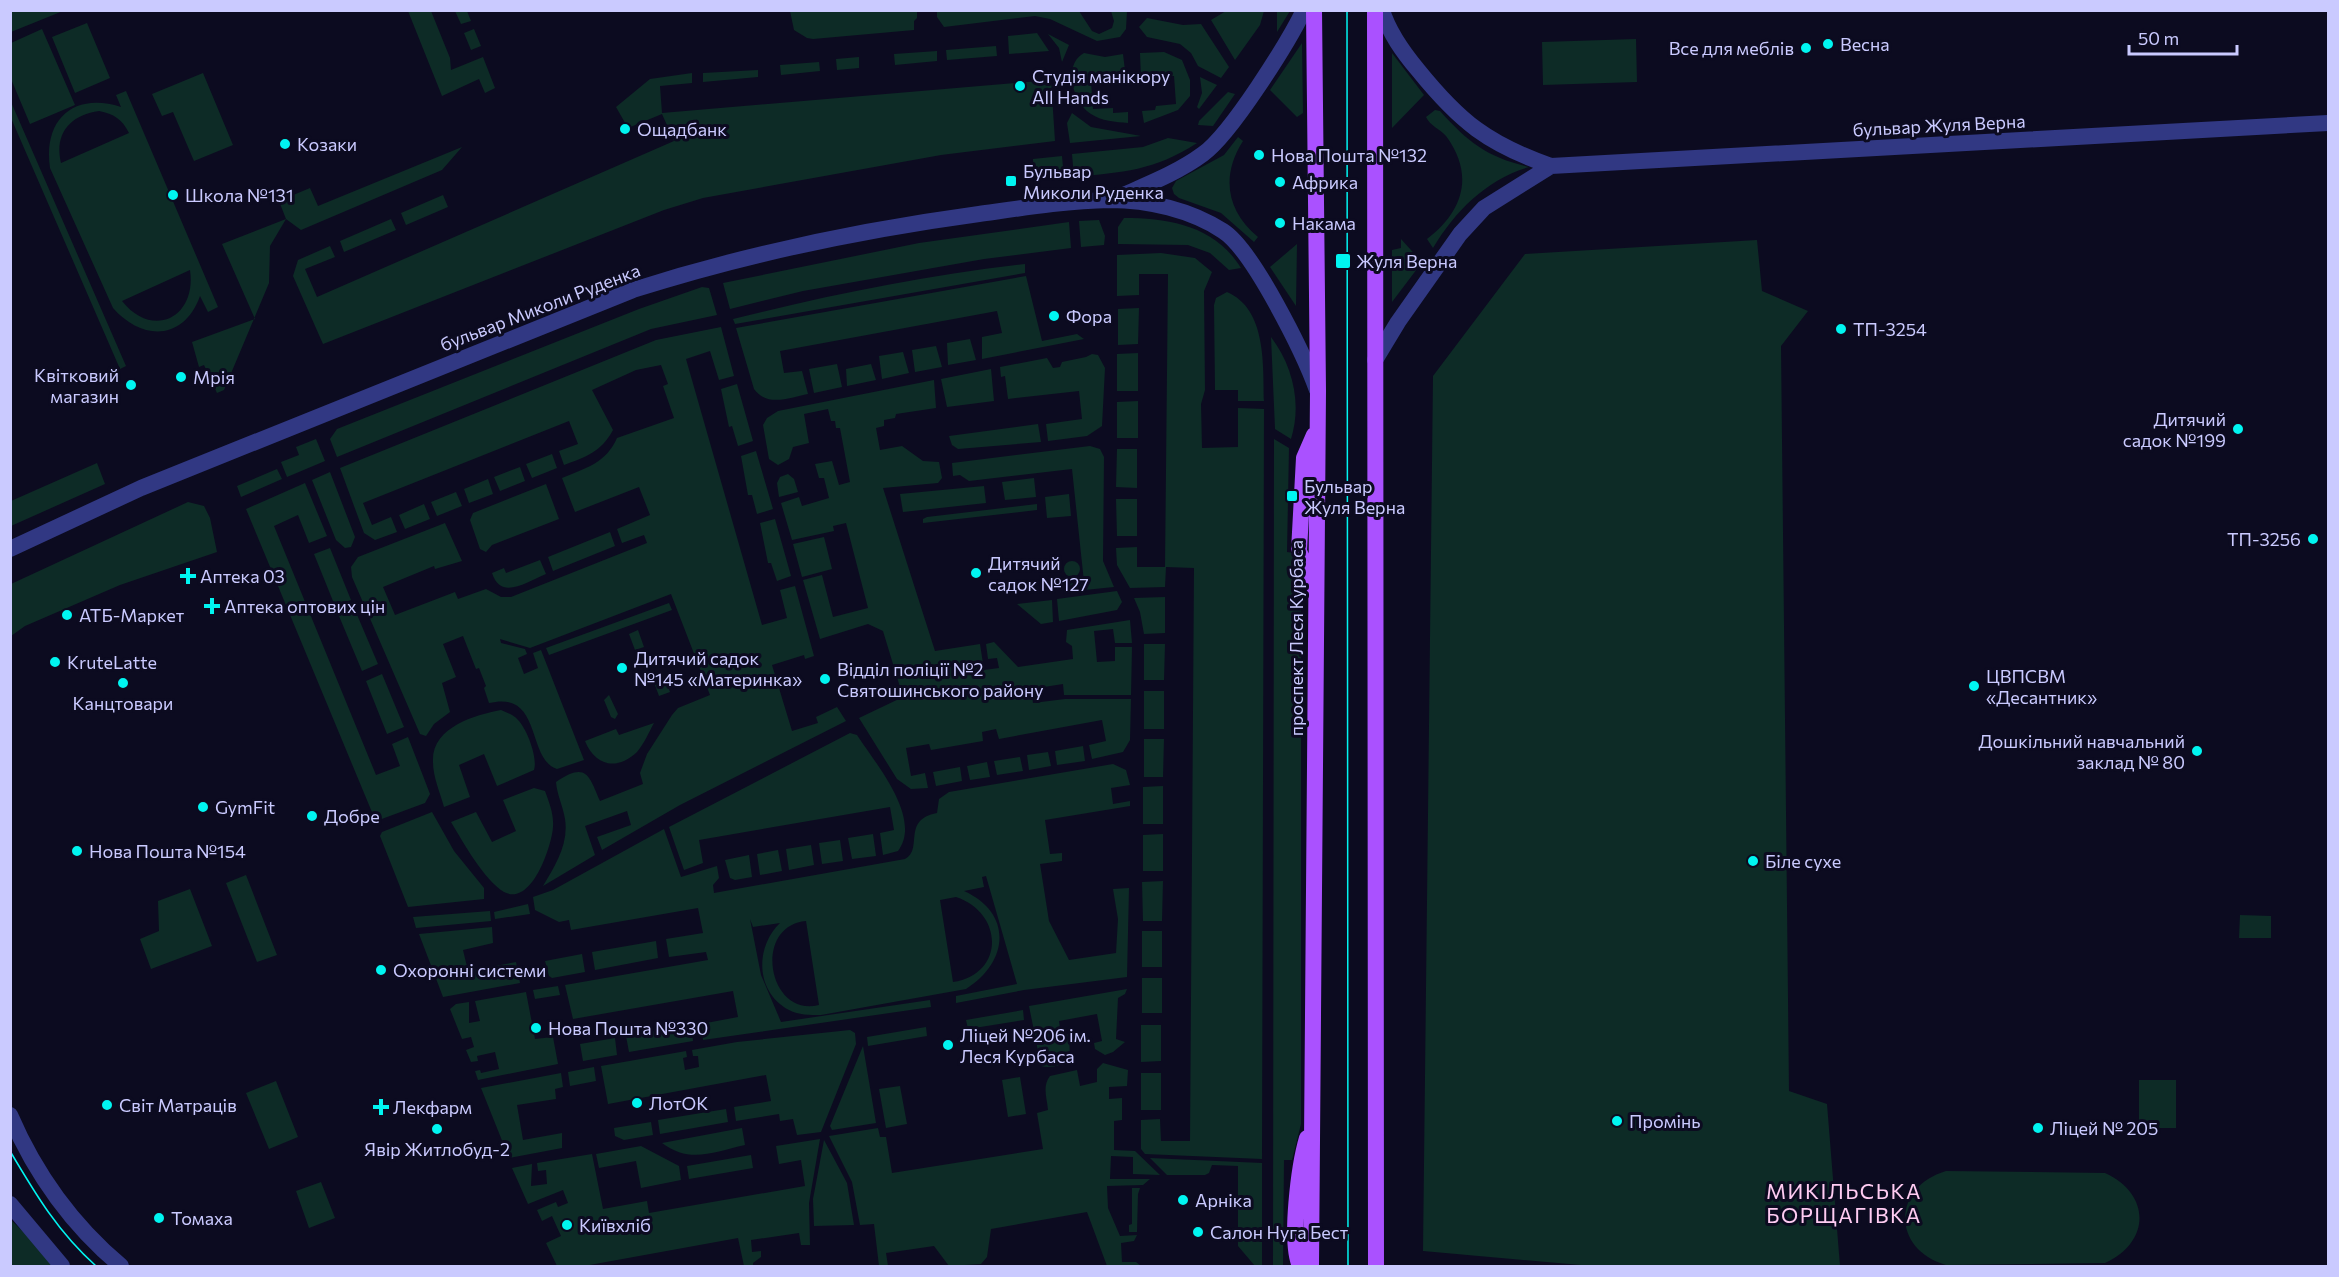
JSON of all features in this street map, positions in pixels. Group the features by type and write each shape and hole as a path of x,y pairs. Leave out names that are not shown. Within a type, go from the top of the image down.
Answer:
{"main road":[{"path":"1314,10 1318,391"},
{"path":"1375,10 1376,1266"},
{"name":"проспект Леся Курбаса","path":"1311,1266 1315,597 1299,551 1304,458 1317,426 1318,391"},
{"path":"1300,1266 1296,1253 1298,1172 1313,1114"}],"street":[{"name":"бульвар Миколи Руденка","path":"1112,200 1183,168 1206,153 1240,110 1304,10"},
{"name":"бульвар Жуля Верна","path":"1382,10 1401,49 1457,116 1513,153 1551,166 2328,123"},
{"name":"бульвар Жуля Верна","path":"1375,360 1398,322 1460,234 1484,208 1551,166"},
{"name":"бульвар Миколи Руденка","path":"10,549 141,488 621,294 711,265 781,248 916,222 1041,206 1112,200 1182,211 1225,232 1241,248 1277,307 1298,344 1318,391"},
{"path":"10,1115 43,1178 58,1200 82,1230 121,1266"},
{"path":"10,1204 62,1266"}],"green space":[{"path":"11,10 63,10 63,11 11,32"},
{"path":"408,11 431,11 450,58 451,70 483,57 495,88 485,93 479,79 442,96"},
{"path":"455,11 467,11 471,21 461,24"},
{"path":"790,11 917,11 917,18 914,21 914,30 813,39 794,30"},
{"path":"937,11 1079,11 1092,31 1099,34 1112,28 1114,21 1111,11 1127,11 1126,29 1120,37 1097,41 1050,19 1035,16 944,27 937,17"},
{"path":"1226,11 1264,11 1260,25 1235,60 1211,20"},
{"path":"1277,11 1290,11 1277,32"},
{"path":"1147,18 1183,25 1201,24 1229,67 1221,78 1198,66 1191,53 1180,44 1147,37 1139,27"},
{"path":"87,23 110,78 75,93 52,37"},
{"path":"42,29 75,105 30,124 11,79 11,43"},
{"path":"474,29 481,46 471,50 464,33"},
{"path":"1037,33 1049,51 1009,54 1008,36"},
{"path":"1048,34 1069,45 1062,62 1059,48"},
{"path":"1636,39 1637,82 1543,85 1542,42"},
{"path":"1302,43 1303,113 1297,117 1270,90"},
{"path":"996,46 997,56 947,60 946,50"},
{"path":"937,51 937,61 895,65 894,54"},
{"path":"1164,52 1182,60 1190,80 1190,96 1178,110 1144,123 1142,111 1155,110 1156,106 1176,104 1174,76 1141,78 1140,53"},
{"path":"1084,53 1105,57 1123,54 1126,79 1091,82 1093,109 1113,108 1113,113 1128,112 1128,123 1099,118 1091,114 1079,102 1072,75 1073,66"},
{"path":"1392,53 1424,95 1392,128"},
{"path":"859,57 859,68 837,70 836,59"},
{"path":"819,62 820,71 781,75 780,65"},
{"path":"758,70 758,77 703,82 703,73"},
{"path":"203,73 233,145 194,161 173,112 162,116 152,94"},
{"path":"692,73 692,83 660,86 662,113 1051,80 1055,141 941,155 703,198 664,210 323,344 293,276 298,260 330,246 335,257 305,269 317,297 674,141 662,114 628,128 616,107 650,79"},
{"path":"1200,77 1217,85 1199,109 1197,107 1202,93"},
{"path":"126,91 218,307 208,312 200,296 193,311 184,322 161,331 149,331 137,326 124,319 113,308 50,168 49,151 52,136 57,123 65,114 89,103 104,103 121,107 116,95","holes":["99,111 117,118 129,133 61,163 60,143 66,128 80,117","190,270 187,300 180,311 170,318 159,321 147,319 134,313 122,301"]},
{"path":"1228,92 1235,94 1213,126 1198,125 1199,121"},
{"path":"11,102 126,366 120,369 11,118"},
{"path":"1435,110 1440,111 1460,132 1480,147 1501,159 1529,167 1499,180 1474,198 1451,221 1433,248 1427,239 1449,217 1456,205 1461,192 1462,179 1455,151 1446,136 1426,117"},
{"path":"1072,113 1091,127 1141,136 1070,143 1067,123"},
{"path":"1238,137 1243,141 1232,167 1230,192 1239,216 1258,237 1254,242 1221,213 1179,198 1174,194 1172,188 1176,181 1224,155"},
{"path":"1168,138 1197,143 1167,159 1138,169 1074,177 1072,154 1143,147"},
{"path":"462,147 442,170 301,230 286,219 279,201 310,188 318,206"},
{"path":"1062,156 1064,178 1034,181 1033,159"},
{"path":"443,195 448,207 406,225 401,213"},
{"path":"1124,218 1158,220 1190,227 1218,242 1241,268 1229,270 1210,253 1188,245 1118,244 1118,227"},
{"path":"286,219 270,246 269,283 254,318 222,244"},
{"path":"391,219 396,230 344,252 340,241"},
{"path":"1099,220 1105,236 1104,245 1081,247 1079,221"},
{"path":"1069,222 1071,248 984,259 803,291 730,309 723,283 919,243"},
{"path":"1401,239 1420,260 1420,265 1392,302 1392,250 1401,248"},
{"path":"1757,240 1762,291 1808,311 1781,346 1789,1091 1827,1104 1840,1266 1592,1266 1423,1251 1433,376 1525,254"},
{"path":"1297,244 1296,306 1270,267"},
{"path":"1161,253 1195,258 1212,272 1204,291 1205,390 1201,404 1202,448 1238,447 1238,408 1264,409 1262,1159 1145,1154 1141,1149 1141,1120 1160,1119 1161,1141 1190,1141 1194,568 1166,567 1165,587 1130,588 1117,565 1116,548 1137,547 1137,567 1165,567 1168,274 1139,274 1139,295 1117,296 1117,255"},
{"path":"1025,264 1025,273 735,324 733,319 878,287"},
{"path":"1026,276 1042,341 1077,334 1084,339 982,359 982,337 1002,333 997,311 780,351 784,373 802,371 808,394 772,400 759,395 754,389 736,328"},
{"path":"702,287 709,288 717,315 651,329 337,457 330,439 337,429 639,309"},
{"path":"1227,292 1240,300 1250,311 1256,325 1262,356 1264,401 1238,401 1238,390 1215,390 1214,305 1216,298"},
{"path":"1139,308 1138,344 1118,345 1118,309"},
{"path":"254,319 224,390 217,393 204,365 199,367 192,342"},
{"path":"721,327 734,376 719,380 710,351 686,359 762,625 787,618 780,590 795,586 814,656 805,659 804,655 772,665 792,731 818,723 816,717 837,707 846,721 680,805 602,850 597,837 631,825 627,811 585,826 595,855 543,886 560,854 565,837 565,819 556,782 574,773 586,774 600,801 643,784 640,773 647,754 672,715 678,708 710,695 671,594 530,648 500,639 501,643 525,649 527,654 518,658 524,674 538,668 533,653 541,650 584,760 557,769 547,763 532,727 518,706 506,702 489,703 484,688 486,686 479,668 476,669 463,636 443,644 456,677 442,683 450,712 434,724 426,736 420,734 352,577 351,567 358,557 445,523 462,561 435,569 434,566 383,587 395,615 455,592 458,599 486,589 501,597 511,597 647,543 644,535 622,543 617,529 650,515 639,487 575,512 562,478 587,468 601,459 617,438 674,418 663,386 668,384 661,365 636,370 592,390 613,430 603,444 592,453 564,465 559,451 578,444 569,421 363,503 372,525 391,517 397,532 375,540 364,533 340,468 656,340"},
{"path":"1271,337 1285,360 1293,386 1296,412 1291,439 1275,429"},
{"path":"970,339 976,360 948,365 947,343"},
{"path":"936,346 942,367 915,372 912,350"},
{"path":"903,352 909,373 882,379 879,356"},
{"path":"1138,353 1138,391 1117,391 1117,354"},
{"path":"1092,354 1098,355 1105,368 1102,426 1087,436 1048,441 1046,424 1082,419 1079,391 1008,399 1005,376 1001,377 1000,367 1047,358 1053,368 1060,367 1062,362"},
{"path":"837,364 842,387 814,393 809,369"},
{"path":"871,364 876,380 847,386 846,369"},
{"path":"991,369 994,401 947,407 941,379"},
{"path":"934,380 936,408 896,414 895,418 884,420 884,426 876,428 880,450 902,446 923,461 939,462 942,478 938,483 883,488 935,651 980,644 984,670 999,668 997,658 988,659 986,644 994,642 1018,667 1073,659 1072,646 1066,642 1067,630 1130,620 1132,643 1115,643 1113,629 1094,631 1097,662 1115,661 1115,647 1132,647 1131,695 1064,695 1063,684 1031,689 1033,703 1065,699 1131,699 1130,740 1123,752 1092,759 1089,745 1106,741 1102,720 999,739 996,729 982,732 983,741 931,750 929,744 906,748 911,776 925,773 928,788 911,789 897,779 859,718 903,697 883,631 868,624 820,639 803,580 822,575 833,617 868,608 846,523 833,526 834,531 792,540 781,503 799,497 802,506 829,498 824,478 819,478 815,464 832,461 839,485 850,482 840,428 836,428 835,421 831,421 828,409 804,414 809,443 793,447 789,459 778,465 769,459 763,425 767,418 778,411"},
{"path":"737,384 753,441 738,446 732,426 729,427 721,389"},
{"path":"1138,401 1138,438 1117,438 1117,402"},
{"path":"1038,424 1041,442 958,449 952,445 949,436"},
{"path":"316,439 325,461 287,477 281,462 299,455 296,447"},
{"path":"1274,439 1289,448 1287,552 1294,553 1301,584 1301,1124 1292,1160 1284,1160 1283,1266 1273,1266"},
{"path":"1090,446 1100,449 1104,457 1103,561 1114,587 1065,592 1064,584 1084,582 1072,469 969,481 960,475 953,476 952,463"},
{"path":"1117,449 1137,449 1137,488 1116,487"},
{"path":"756,451 773,509 757,514 752,495 748,495 741,456"},
{"path":"552,454 557,468 532,478 526,464"},
{"path":"97,463 105,484 11,526 11,501"},
{"path":"520,467 525,481 500,491 494,477"},
{"path":"277,469 282,479 241,497 237,486"},
{"path":"330,472 355,537 351,547 345,548 336,540 312,480"},
{"path":"788,474 794,479 798,492 779,497 777,483 780,477"},
{"path":"1034,478 1036,497 1005,500 1002,482"},
{"path":"488,479 493,494 469,503 464,489"},
{"path":"305,483 327,536 309,543 298,515 274,526 376,775 400,766 392,744 408,737 430,794 425,803 379,820 374,817 246,509"},
{"path":"546,484 559,519 492,545 486,552 480,549 470,520 473,513"},
{"path":"984,486 986,503 903,512 900,494"},
{"path":"456,492 462,506 437,516 431,502"},
{"path":"1069,494 1071,516 1047,518 1045,497"},
{"path":"1116,499 1137,499 1137,536 1117,536"},
{"path":"188,502 204,506 210,518 217,552 120,585 25,626 11,636 11,584"},
{"path":"424,504 430,519 405,529 399,515"},
{"path":"1037,504 1037,510 923,523 923,519 927,517"},
{"path":"775,519 791,576 777,581 771,563 768,563 760,523"},
{"path":"610,532 615,546 553,571 548,557"},
{"path":"824,537 832,569 802,577 793,544"},
{"path":"330,548 351,600 335,606 314,554"},
{"path":"540,560 546,574 515,587 501,586 492,573 504,568 506,573"},
{"path":"1069,561 1075,561 1080,569 1078,575 1069,577 1064,572 1064,566"},
{"path":"1117,591 1122,602 1117,610 1059,621 1057,599"},
{"path":"1165,597 1165,633 1144,634 1140,612 1134,598"},
{"path":"1052,600 1053,622 1041,624 1017,604"},
{"path":"669,603 672,610 549,655 546,648"},
{"path":"355,610 378,664 362,671 339,616"},
{"path":"638,630 644,647 635,650 629,634"},
{"path":"1144,644 1165,644 1164,680 1144,680"},
{"path":"662,672 670,692 659,696 652,677"},
{"path":"382,674 404,727 387,734 366,681"},
{"path":"1144,691 1164,691 1164,729 1144,729"},
{"path":"609,695 618,714 615,719 611,717 604,700"},
{"path":"501,710 516,718 525,730 533,751 534,770 497,786 484,754 459,765 470,797 444,807 433,768 434,750 439,740 456,725 479,715"},
{"path":"654,723 637,752 622,762 607,763 601,760 589,749 585,741 616,729 619,735"},
{"path":"850,733 857,735 875,760 901,807 905,823 904,838 898,851 883,855 880,833 894,830 890,807 699,840 703,863 684,870 669,827"},
{"path":"1144,739 1164,739 1163,777 1144,777"},
{"path":"1083,746 1085,761 1057,765 1055,751"},
{"path":"1048,752 1051,766 1029,770 1027,755"},
{"path":"1020,757 1023,771 997,775 994,761"},
{"path":"987,762 990,777 970,780 967,766"},
{"path":"1113,764 1126,770 1130,785 1111,788 1113,804 1130,801 1130,806 1045,820 1050,854 1062,853 1062,861 1040,864 1049,921 1069,960 1116,953 1118,919 1113,889 1129,888 1127,977 1024,990 956,1003 956,996 1017,984 986,876 982,877 984,887 964,891 980,900 991,912 998,925 997,952 991,965 966,989 821,1015 797,1013 778,1002 770,992 762,969 766,944 780,923 753,927 750,919 761,975 781,1022 930,1000 931,1007 703,1040 701,1024 738,1017 733,991 573,1019 565,985 708,960 706,952 669,957 666,939 703,933 698,908 571,930 569,920 559,922 535,910 533,897 553,890 664,829 681,877 717,866 719,878 713,885 714,893 905,859 913,849 919,822 937,813 939,799 949,792","holes":["956,897 972,905 983,916 990,929 992,942 989,956 982,968 970,977 953,982 940,900","806,921 819,1005 802,1005 788,998 778,985 773,970 773,953 778,938 789,927"]},
{"path":"960,767 962,781 936,786 933,772"},
{"path":"1163,786 1163,824 1143,824 1143,787"},
{"path":"534,788 545,791 551,808 553,827 549,847 532,883 523,891 514,894 504,892 482,870 451,822 476,812 492,842 516,831 503,800"},
{"path":"432,812 454,851 484,888 484,899 408,907 380,836 382,832"},
{"path":"873,834 876,856 852,859 848,838"},
{"path":"1163,834 1163,871 1143,871 1143,835"},
{"path":"840,840 843,861 822,864 819,843"},
{"path":"811,845 814,865 789,870 786,849"},
{"path":"778,850 782,871 760,875 757,854"},
{"path":"749,855 752,877 735,880 730,878 725,860"},
{"path":"246,875 277,955 257,962 226,883"},
{"path":"1163,881 1162,921 1143,921 1142,882"},
{"path":"190,889 212,946 151,969 140,939 159,931 158,901"},
{"path":"528,904 530,914 495,919 494,912"},
{"path":"490,911 491,921 416,928 413,917"},
{"path":"2240,915 2271,916 2271,938 2239,938"},
{"path":"492,927 493,943 463,950 468,971 516,962 520,983 443,997 419,934"},
{"path":"1142,931 1162,931 1162,967 1142,967"},
{"path":"656,941 658,958 595,970 592,952"},
{"path":"582,954 585,972 552,978 549,976 545,961"},
{"path":"1142,978 1162,978 1162,1013 1142,1013"},
{"path":"558,986 560,995 535,999 533,990"},
{"path":"1127,989 1125,994 1118,998 1116,1039 1125,1042 1113,1052 1105,1055 1095,1049 1094,1043 1102,1041 1097,1014 1059,1021 1061,1035 1069,1034 1070,1059 1056,1066 1041,1066 1029,1006"},
{"path":"526,992 535,1039 553,1037 558,1064 478,1080 475,1071 480,1070 481,1073 499,1069 495,1052 477,1056 478,1061 471,1062 466,1050 474,1047 471,1037 462,1039 450,1009 456,1004 469,1002 469,1023 480,1021 475,1001"},
{"path":"1023,1010 1024,1020 968,1029 966,1020"},
{"path":"691,1025 693,1041 629,1052 626,1036"},
{"path":"1141,1025 1161,1025 1161,1061 1141,1062"},
{"path":"926,1027 927,1036 868,1046 867,1037"},
{"path":"850,1030 855,1033 856,1044 821,1132 797,1135 793,1119 780,1121 779,1114 736,1121 734,1107 771,1101 766,1075 608,1104 601,1066 686,1051 687,1057 683,1058 685,1070 699,1067 698,1056 693,1056 692,1050 737,1042"},
{"path":"615,1038 617,1055 583,1061 580,1044"},
{"path":"863,1046 876,1123 832,1130 830,1126"},
{"path":"1103,1063 1128,1070 1127,1086 1109,1087 1109,1099 1122,1098 1122,1120 1114,1121 1114,1150 1135,1151 1160,1175 1133,1174 1133,1157 1111,1156 1110,1179 1150,1179 1143,1185 1107,1186 1108,1208 1120,1236 1137,1235 1134,1241 1121,1243 1122,1262 1136,1262 1141,1266 1107,1266 1087,1212 991,1229 987,1257 981,1264 949,1266 934,1246 886,1253 888,1266 879,1266 874,1224 860,1225 852,1182 829,1136 878,1128 880,1137 886,1137 892,1173 1043,1149 1037,1113 1048,1110 1046,1088 1050,1076 1077,1070 1080,1086 1097,1082 1097,1069"},
{"path":"594,1067 596,1081 570,1086 568,1072"},
{"path":"561,1073 563,1087 555,1089 556,1099 517,1105 523,1140 562,1133 562,1148 509,1158 481,1088"},
{"path":"1141,1073 1161,1073 1161,1110 1141,1110"},
{"path":"1020,1077 1026,1114 1008,1117 1002,1080"},
{"path":"2139,1080 2176,1080 2176,1128 2139,1128"},
{"path":"276,1081 298,1137 269,1149 246,1093"},
{"path":"900,1086 907,1124 886,1128 879,1089"},
{"path":"726,1109 728,1122 660,1134 658,1120"},
{"path":"651,1122 653,1135 624,1140 615,1136 614,1128"},
{"path":"742,1128 745,1145 712,1153 692,1155 682,1153 662,1143"},
{"path":"820,1139 809,1203 810,1245 801,1245 799,1233 751,1240 752,1252 761,1251 761,1257 753,1263 753,1266 744,1266 738,1238 584,1266 557,1266 546,1243 561,1236 552,1216 542,1221 537,1210 556,1202 558,1207 568,1203 563,1190 528,1204 512,1168 532,1164 531,1186 547,1184 546,1170 538,1171 537,1163 592,1154 603,1209 647,1201 649,1213 805,1186 801,1160 779,1164 776,1146"},
{"path":"824,1140 847,1183 854,1225 814,1226 813,1199"},
{"path":"641,1146 679,1166 681,1180 641,1188 636,1161 599,1168 596,1154"},
{"path":"751,1155 753,1168 689,1179 687,1166"},
{"path":"1150,1158 1262,1163 1262,1266 1255,1266 1238,1246 1238,1166 1212,1165 1209,1173 1205,1175 1167,1175"},
{"path":"1946,1171 2105,1173 2120,1182 2131,1193 2140,1218 2137,1231 2131,1243 2120,1254 2105,1263 1946,1265 1928,1257 1915,1246 1908,1232 1905,1218 1908,1204 1915,1190 1928,1179"},
{"path":"321,1182 335,1218 309,1228 296,1191"},
{"path":"1132,1188 1140,1188 1137,1232 1129,1232 1129,1225 1132,1224"},
{"path":"11,1220 58,1266 11,1266"}],"tram line":[{"path":"1347,10 1348,1266"},
{"path":"10,1151 59,1226 96,1266"}],"place":[{"name":"Весна","path":"1828,44"},
{"name":"Все для меблів","path":"1806,48"},
{"name":"Студія манікюру All Hands","path":"1020,86"},
{"name":"Ощадбанк","path":"625,129"},
{"name":"Козаки","path":"285,144"},
{"name":"Нова Пошта №132","path":"1259,155"},
{"name":"Бульвар Миколи Руденка","path":"1011,181"},
{"name":"Африка","path":"1280,182"},
{"name":"Школа №131","path":"173,195"},
{"name":"Накама","path":"1280,223"},
{"name":"Жуля Верна","path":"1343,261"},
{"name":"Фора","path":"1054,316"},
{"name":"ТП-3254","path":"1841,329"},
{"name":"Мрія","path":"181,377"},
{"name":"Квітковий магазин","path":"131,385"},
{"name":"Дитячий садок №199","path":"2238,429"},
{"name":"Бульвар Жуля Верна","path":"1292,496"},
{"name":"ТП-3256","path":"2313,539"},
{"name":"Дитячий садок №127","path":"976,573"},
{"name":"Аптека 03","path":"188,576"},
{"name":"Аптека оптових цін","path":"212,606"},
{"name":"АТБ-Маркет","path":"67,615"},
{"name":"KruteLatte","path":"55,662"},
{"name":"Дитячий садок №145 «Материнка»","path":"622,668"},
{"name":"Відділ поліції №2 Святошинського району","path":"825,679"},
{"name":"Канцтовари","path":"123,683"},
{"name":"ЦВПСВМ «Десантник»","path":"1974,686"},
{"name":"Дошкільний навчальний заклад № 80","path":"2197,751"},
{"name":"GymFit","path":"203,807"},
{"name":"Добре","path":"312,816"},
{"name":"Нова Пошта №154","path":"77,851"},
{"name":"Біле сухе","path":"1753,861"},
{"name":"Охоронні системи","path":"381,970"},
{"name":"Нова Пошта №330","path":"536,1028"},
{"name":"Ліцей №206 ім. Леся Курбаса","path":"948,1045"},
{"name":"ЛотОК","path":"637,1103"},
{"name":"Світ Матраців","path":"107,1105"},
{"name":"Лекфарм","path":"381,1107"},
{"name":"Промінь","path":"1617,1121"},
{"name":"Ліцей № 205","path":"2038,1128"},
{"name":"Явір Житлобуд-2","path":"437,1129"},
{"name":"Арніка","path":"1183,1200"},
{"name":"Томаха","path":"159,1218"},
{"name":"Київхліб","path":"567,1225"},
{"name":"Салон Нуга Бест","path":"1198,1232"}],"district":[{"name":"МИКІЛЬСЬКА БОРЩАГІВКА","path":"1844,1202"}]}
